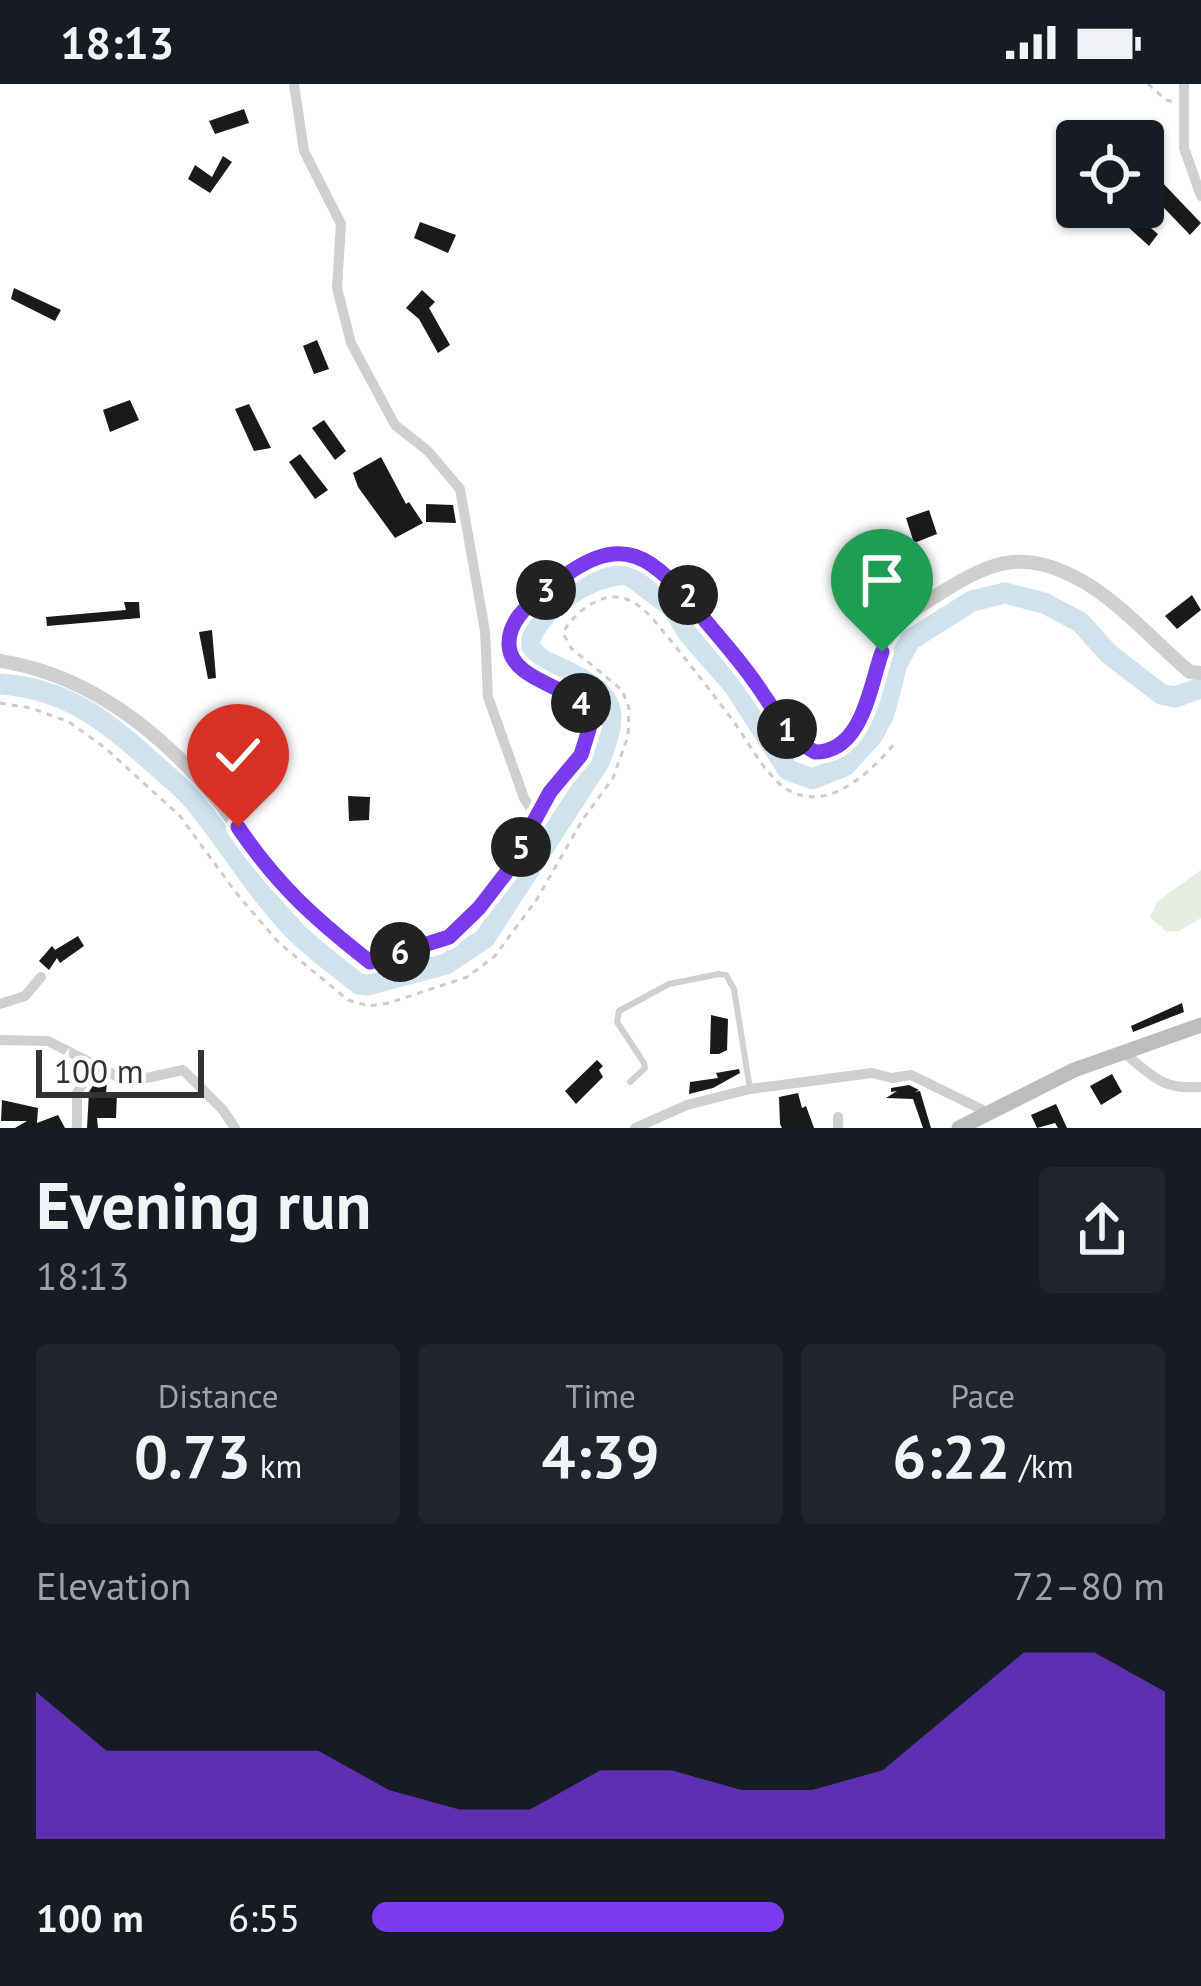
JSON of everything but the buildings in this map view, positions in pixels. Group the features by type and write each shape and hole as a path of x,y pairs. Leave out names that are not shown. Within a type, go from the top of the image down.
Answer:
{"main road":[{"path":"959,1128 1123,1052 1201,1025"}],"street":[{"path":"294,84 304,151 340,224 337,288 351,343 394,425 428,451 460,489 485,631 488,697 524,798 537,818"},
{"path":"1184,84 1184,148 1201,196"},
{"path":"0,662 37,667 112,702 198,778 295,901 370,962 449,937 465,925 506,873 550,792 581,755 590,715 575,697 521,669 510,654 508,639 514,621 529,604 570,570 600,556 638,555 688,595 791,735 815,752 832,748 863,716 891,630 952,586 1009,559 1036,563 1083,582 1114,603 1190,672 1201,673"},
{"path":"0,1004 25,996 40,976"},
{"path":"0,1040 48,1041 128,1082 183,1070 235,1128"},
{"path":"1123,1052 1174,1089 1201,1087"},
{"path":"76,1128 77,1093 94,1065"},
{"path":"635,1128 687,1105 750,1089 872,1072 892,1078 911,1076 987,1112"}],"lane":[{"path":"630,1082 645,1068 617,1022 619,1011 669,984 719,974 726,975 734,989 750,1089"}],"path":[{"path":"1148,84 1166,100 1182,103"},
{"path":"0,703 69,722 104,747 180,816 236,894 279,943 348,1000 369,1006 467,977 494,958 614,778 628,736 628,708 622,690 571,648 563,633 568,622 592,604 623,598 652,615 768,771 793,792 829,794 861,780 895,743"}],"shaded area":[{"path":"1201,870 1201,918 1179,931 1167,932 1150,917 1157,902"}],"waterway":[{"path":"0,684 64,699 118,733 193,800 295,931 359,984 367,985 446,964 485,938 599,762 610,727 608,703 591,685 540,659 529,644 555,606 600,579 629,575 672,607 734,686 788,770 812,779 845,766 873,735 910,640 972,601 1005,593 1044,603 1080,622 1109,654 1161,694 1175,697 1201,688"}],"route":[{"path":"238,827 295,901 370,962 449,937 465,925 506,873 550,792 581,755 590,726 584,705 521,669 510,654 508,639 514,621 529,604 585,560 620,552 638,555 664,574 728,644 791,735 815,752 828,751 844,739 863,716 882,652"}]}
